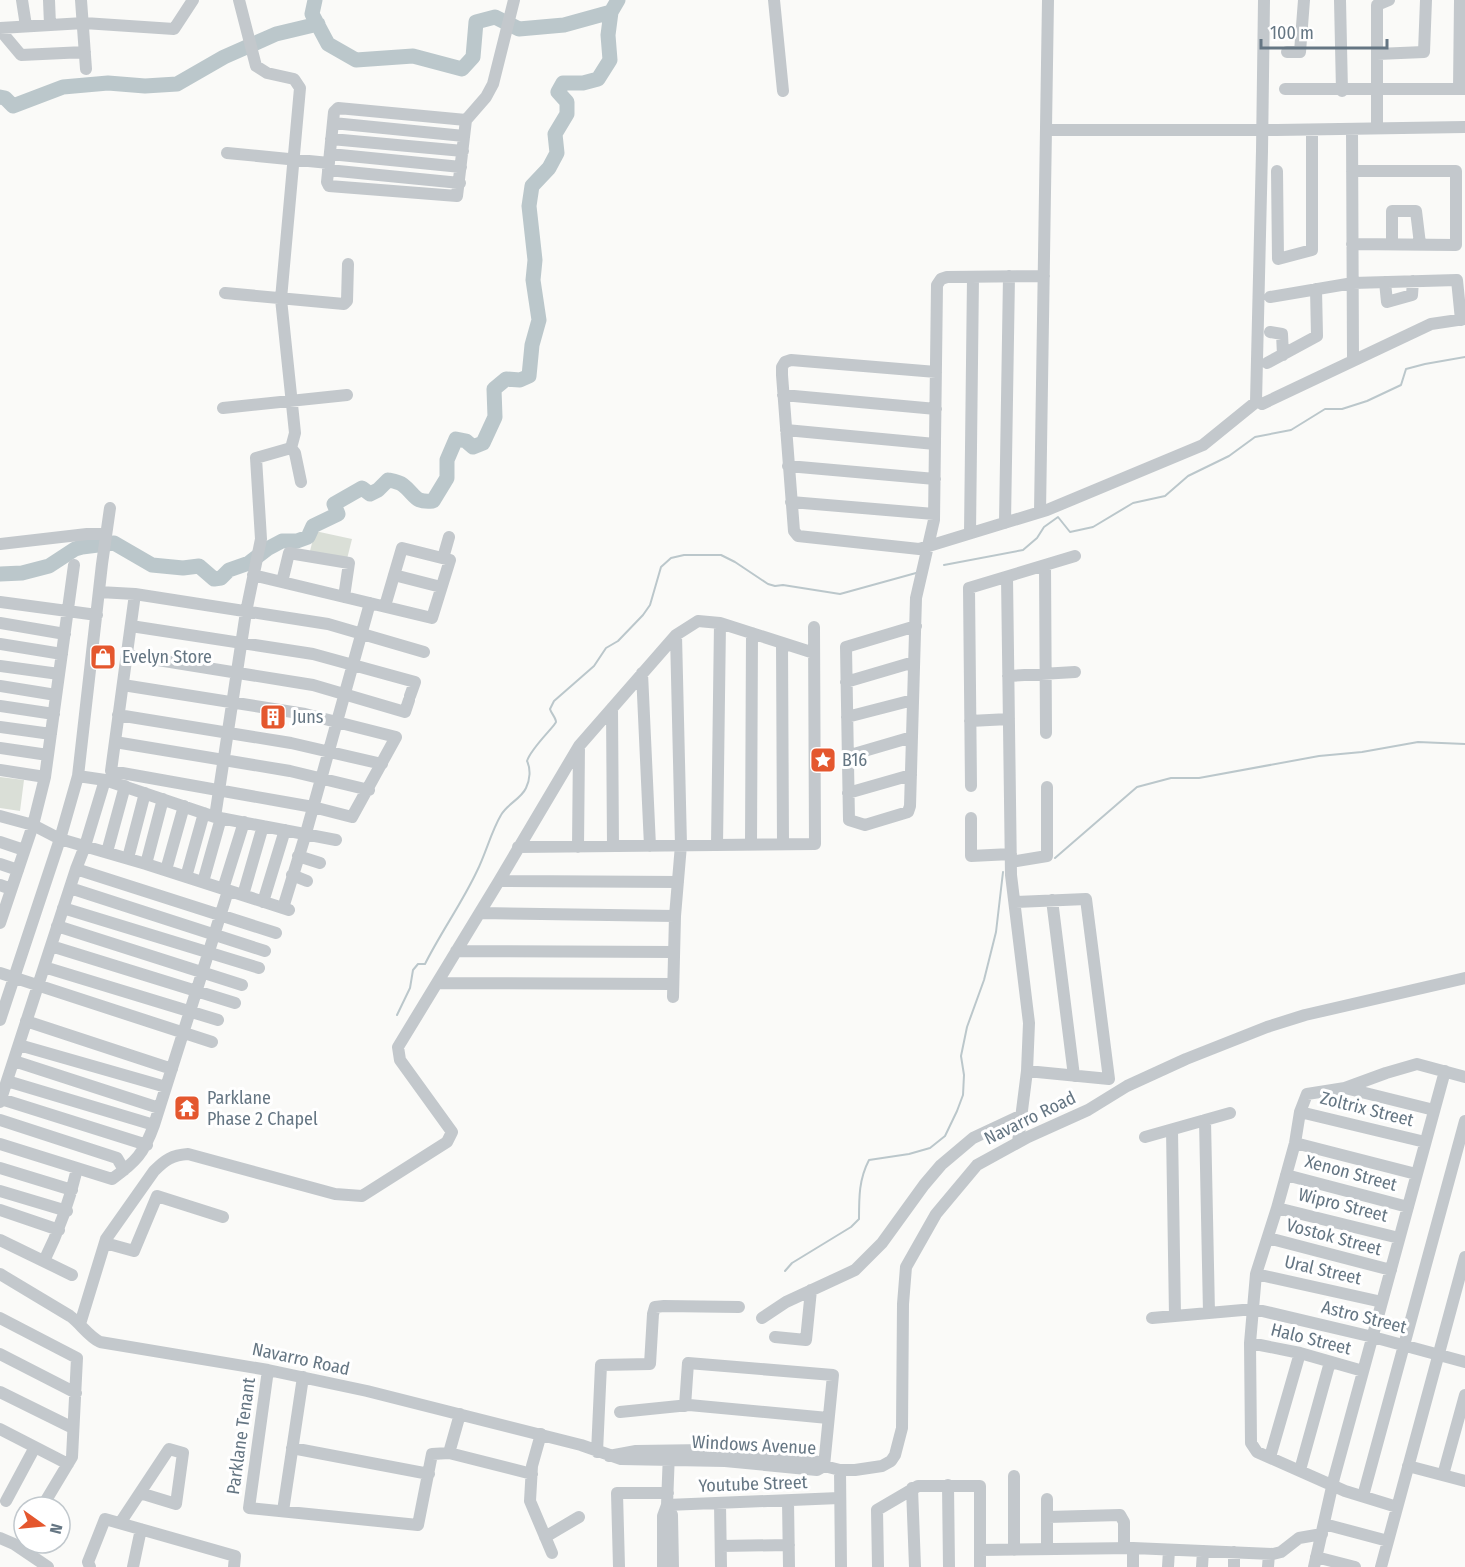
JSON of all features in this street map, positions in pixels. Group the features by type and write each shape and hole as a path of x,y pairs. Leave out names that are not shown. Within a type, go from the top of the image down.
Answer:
{"street":[{"path":"22,0 26,26"},
{"path":"48,0 50,25"},
{"path":"81,0 86,69"},
{"path":"85,52 19,55 0,29 84,23 174,29 193,0"},
{"path":"239,0 256,66 267,73 294,79 300,88 281,299 295,433 291,448"},
{"path":"329,162 460,183 466,120 490,91 514,0"},
{"path":"774,0 783,91"},
{"path":"1041,512 1048,0"},
{"path":"936,372 791,360 785,362 782,367 783,395 794,531 798,536 919,549 1041,512 1203,445 1256,402 1274,88 1263,49 1264,0"},
{"path":"1263,49 1300,51 1304,0"},
{"path":"1340,0 1342,91"},
{"path":"1377,128 1377,5 1389,0"},
{"path":"1377,54 1424,52 1426,0"},
{"path":"1274,88 1342,91 1462,89 1460,0"},
{"path":"329,162 336,108 466,120"},
{"path":"333,123 464,136"},
{"path":"1046,130 1312,130 1465,127"},
{"path":"1352,129 1353,359"},
{"path":"1270,171 1278,259 1312,250 1312,130"},
{"path":"331,139 463,151"},
{"path":"227,153 295,160 461,167"},
{"path":"1352,171 1456,171 1456,245 1352,244"},
{"path":"1392,244 1392,211 1416,211 1420,244"},
{"path":"225,293 344,304 348,264"},
{"path":"1005,523 1009,276"},
{"path":"916,626 846,647 849,820 866,825 908,812 910,807 916,626 916,598 931,538 934,514 937,285 941,279 947,277 1044,276"},
{"path":"970,533 973,277"},
{"path":"1262,404 1431,324 1463,319 1457,280 1353,283 1270,297"},
{"path":"1385,282 1387,302 1412,295 1413,281"},
{"path":"1267,363 1317,336 1316,289"},
{"path":"1269,332 1282,334 1283,355"},
{"path":"223,408 347,395"},
{"path":"783,395 936,409"},
{"path":"786,430 935,444"},
{"path":"291,448 295,453 301,482"},
{"path":"203,882 246,612 261,539 256,458 291,448"},
{"path":"789,466 935,479"},
{"path":"791,502 934,514"},
{"path":"0,1020 60,840 78,776 111,508"},
{"path":"0,544 106,534"},
{"path":"443,558 449,537"},
{"path":"255,570 282,582 432,618 450,560 402,548 385,606"},
{"path":"282,582 289,553 349,563 344,597"},
{"path":"971,786 969,588 1075,556"},
{"path":"0,923 6,887 18,870 33,825 45,777 74,565"},
{"path":"1045,565 1046,733"},
{"path":"394,575 441,587"},
{"path":"1007,577 1011,858 1029,1012 1028,1071 1018,1142"},
{"path":"99,592 135,594 328,624 424,652"},
{"path":"123,685 305,714 396,737 369,790 352,817 313,807 111,771 135,594"},
{"path":"0,602 97,615"},
{"path":"0,816 33,825 60,840 128,858 287,909 292,875 306,833 370,603"},
{"path":"80,1324 106,1239 154,1171 163,1161 175,1155 188,1154 335,1194 362,1196 372,1192 447,1142 452,1132 400,1060 398,1047 579,746 676,635 698,621 720,623 814,653"},
{"path":"0,623 64,634"},
{"path":"717,845 720,623"},
{"path":"127,655 313,685 405,712 415,682 313,654 130,626"},
{"path":"518,847 815,844 814,627"},
{"path":"752,633 752,844"},
{"path":"673,997 675,916 681,845 676,635"},
{"path":"782,643 783,844"},
{"path":"0,644 62,654"},
{"path":"846,682 914,662"},
{"path":"0,666 59,674"},
{"path":"1008,676 1075,672"},
{"path":"642,673 650,846"},
{"path":"0,686 56,695"},
{"path":"847,717 913,700"},
{"path":"0,706 54,714"},
{"path":"612,708 613,846"},
{"path":"118,715 227,732 329,751 382,764"},
{"path":"970,721 1009,719"},
{"path":"0,727 51,734"},
{"path":"847,756 912,737"},
{"path":"115,742 290,771 369,790"},
{"path":"578,847 579,746"},
{"path":"0,748 48,755"},
{"path":"0,770 45,777"},
{"path":"848,793 911,775"},
{"path":"78,776 105,780 213,816 336,840"},
{"path":"105,780 1,1101 147,1145"},
{"path":"107,852 125,786"},
{"path":"971,818 970,856 1011,858 1047,856 1047,787"},
{"path":"128,858 145,793"},
{"path":"146,864 164,800"},
{"path":"166,870 184,806"},
{"path":"186,877 213,816"},
{"path":"0,1144 112,1179 138,1159 147,1145 184,1035 215,935 244,822"},
{"path":"243,895 263,826"},
{"path":"263,902 285,830"},
{"path":"0,842 24,850"},
{"path":"298,856 320,863"},
{"path":"0,864 18,870"},
{"path":"76,869 276,933"},
{"path":"292,875 307,880"},
{"path":"499,881 678,882"},
{"path":"70,888 265,951"},
{"path":"1015,902 1086,899 1109,1079 1028,1071"},
{"path":"1052,900 1074,1076"},
{"path":"63,908 259,968"},
{"path":"480,913 675,916"},
{"path":"57,926 242,985"},
{"path":"51,946 235,1003"},
{"path":"456,951 674,952"},
{"path":"44,967 218,1020"},
{"path":"0,973 184,1035 212,1042"},
{"name":"Navarro Road","path":"824,1466 840,1470 855,1470 882,1466 891,1461 895,1455 902,1428 903,1304 906,1267 936,1214 977,1166 1018,1142 1088,1110 1127,1086 1186,1059 1267,1027 1305,1015 1465,978"},
{"path":"437,983 673,984"},
{"path":"26,1021 172,1069"},
{"path":"19,1045 166,1087"},
{"path":"14,1060 159,1108"},
{"path":"1397,1507 1345,1491 1257,1452 1251,1443 1250,1343 1256,1274 1277,1208 1295,1143 1300,1112 1307,1094 1346,1088 1417,1064 1465,1077"},
{"path":"1355,1567 1315,1562 1332,1484 1445,1071"},
{"path":"7,1081 154,1125"},
{"path":"1346,1088 1434,1110"},
{"name":"Zoltrix Street","path":"1300,1112 1425,1142"},
{"path":"1145,1137 1230,1113"},
{"path":"762,1318 786,1302 855,1270 870,1257 924,1185 956,1151 973,1138 1022,1115"},
{"path":"0,1120 117,1158 124,1170"},
{"path":"1205,1120 1209,1313"},
{"path":"1363,1496 1465,1121"},
{"path":"1172,1130 1175,1316"},
{"path":"1295,1143 1416,1174"},
{"path":"0,1168 72,1190"},
{"path":"44,1261 67,1211 77,1168"},
{"name":"Xenon Street","path":"1286,1175 1408,1207"},
{"path":"0,1191 67,1211"},
{"path":"105,1243 134,1251 157,1196 223,1217"},
{"name":"Wipro Street","path":"1277,1208 1399,1238"},
{"path":"0,1210 60,1230"},
{"name":"Vostok Street","path":"1268,1238 1390,1270"},
{"path":"0,1240 72,1275"},
{"path":"1381,1567 1465,1257"},
{"name":"Navarro Road","path":"0,1274 80,1324 91,1338 100,1342 268,1370 367,1390 541,1434 581,1445 603,1454"},
{"name":"Ural Street","path":"1256,1274 1382,1302"},
{"path":"775,1337 806,1340 811,1290"},
{"path":"603,1454 601,1365 650,1364 655,1307 739,1307"},
{"name":"Astro Street","path":"1152,1318 1254,1309 1373,1337 1465,1362"},
{"path":"0,1318 77,1358 72,1457 49,1495"},
{"name":"Halo Street","path":"1250,1343 1300,1353 1363,1371"},
{"path":"1270,1457 1300,1353"},
{"path":"0,1354 76,1393"},
{"path":"1300,1470 1330,1362"},
{"path":"685,1406 688,1363 833,1376 824,1466"},
{"name":"Parklane Tenant","path":"268,1370 249,1508 283,1512"},
{"path":"303,1377 283,1512 418,1525 433,1453 449,1453 532,1474"},
{"path":"0,1392 73,1428"},
{"path":"1443,1475 1465,1395"},
{"path":"620,1412 685,1406 828,1418"},
{"path":"449,1453 460,1414"},
{"path":"0,1429 68,1464"},
{"path":"541,1434 532,1474 530,1501 552,1553"},
{"path":"6,1501 35,1447"},
{"path":"292,1448 429,1474"},
{"path":"120,1524 140,1493 169,1449 183,1453 176,1504 140,1493"},
{"name":"Windows Avenue","path":"603,1454 621,1459 668,1455 817,1470 824,1466"},
{"path":"668,1455 668,1499 672,1515 673,1567"},
{"path":"1408,1466 1465,1481"},
{"path":"840,1470 841,1567"},
{"path":"1014,1476 1014,1550"},
{"path":"948,1485 949,1567"},
{"path":"878,1567 877,1510 912,1488 948,1485 980,1486 980,1567"},
{"path":"912,1488 915,1567"},
{"name":"Youtube Street","path":"619,1567 617,1493 720,1504 839,1498"},
{"path":"663,1567 663,1516 668,1499"},
{"path":"1047,1499 1047,1549"},
{"path":"788,1501 789,1567"},
{"path":"720,1504 721,1567"},
{"path":"1048,1517 1120,1515 1124,1522 1133,1567"},
{"path":"545,1537 579,1517"},
{"path":"90,1567 88,1562 105,1519 235,1556 234,1567"},
{"path":"135,1566 141,1529"},
{"path":"980,1550 1128,1548 1269,1554 1281,1552 1299,1538 1323,1529 1388,1541"},
{"path":"0,1538 14,1544 48,1567"},
{"path":"721,1546 789,1545"},
{"path":"1168,1567 1169,1550"},
{"path":"1202,1567 1203,1551"},
{"path":"1234,1552 1234,1567"},
{"path":"1268,1567 1269,1554"}],"shaded area":[{"path":"315,531 352,539 347,559 310,551"},
{"path":"0,777 24,780 20,811 0,808"}],"waterway":[{"path":"315,0 312,14 328,44 356,60 413,56 462,69 473,57 476,22 495,17 519,29 564,25 611,12 618,0"},
{"path":"0,574 22,573 49,566 75,549 114,543 152,565 183,568 199,566 214,579 221,578 229,570 249,563 282,541 297,541 308,537 313,526 338,514 334,504 362,488 370,494 388,480 401,484 422,501 433,501 447,478 447,460 456,439 466,441 473,447 483,443 495,417 494,389 506,379 520,380 529,376 532,345 539,320 533,280 535,260 529,206 532,186 549,168 557,153 555,134 567,114 567,102 558,92 563,83 583,83 598,79 610,60 608,35 611,12"},
{"path":"0,97 5,98 13,106 63,87 108,83 145,86 177,84 224,57 276,34 318,24"},
{"path":"944,565 1023,550 1037,538 1044,527 1058,517 1070,532 1093,527 1133,503 1165,496 1188,476 1229,456 1255,437 1291,430 1325,409 1342,409 1367,401 1401,385 1406,369 1465,357"},
{"path":"397,1015 410,988 413,970 418,964 425,964 465,895 501,815 526,788 530,774 527,761 529,756 556,722 550,709 554,701 594,666 606,648 618,641 643,615 650,605 661,567 671,558 684,555 721,555 768,584 840,594 916,573"},
{"path":"1055,858 1137,787 1171,778 1199,778 1319,756 1362,752 1418,742 1465,744"},
{"path":"785,1271 792,1263 851,1227 859,1219 861,1181 869,1160 909,1154 930,1148 945,1136 963,1095 964,1075 961,1056 967,1027 984,980 996,932 1003,872"}],"place":[{"name":"Evelyn Store","path":"103,657"},
{"name":"Juns","path":"273,717"},
{"name":"B16","path":"823,760"},
{"name":"Parklane Phase 2 Chapel","path":"187,1108"}]}
